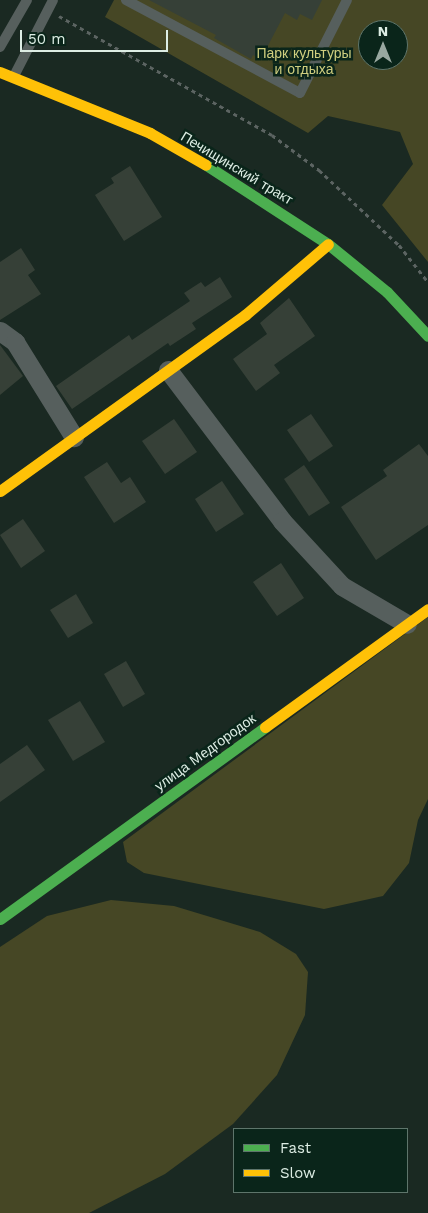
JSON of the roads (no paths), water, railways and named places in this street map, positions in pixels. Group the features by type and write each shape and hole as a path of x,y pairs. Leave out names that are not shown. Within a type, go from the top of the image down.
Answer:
{"street":[{"name":"Печищинский тракт","path":"0,72 150,133 233,181 328,244 387,292 428,336"},
{"path":"0,490 245,315 328,244"},
{"path":"0,331 15,342 74,437"},
{"path":"168,370 282,521 342,586 407,624"},
{"name":"улица Медгородок","path":"0,919 428,609"}],"lane":[{"path":"0,47 27,0"},
{"path":"13,77 53,0"},
{"path":"130,1 300,93 347,0"}],"park label":[{"name":"Парк культуры и отдыха","path":"304,62"}]}
